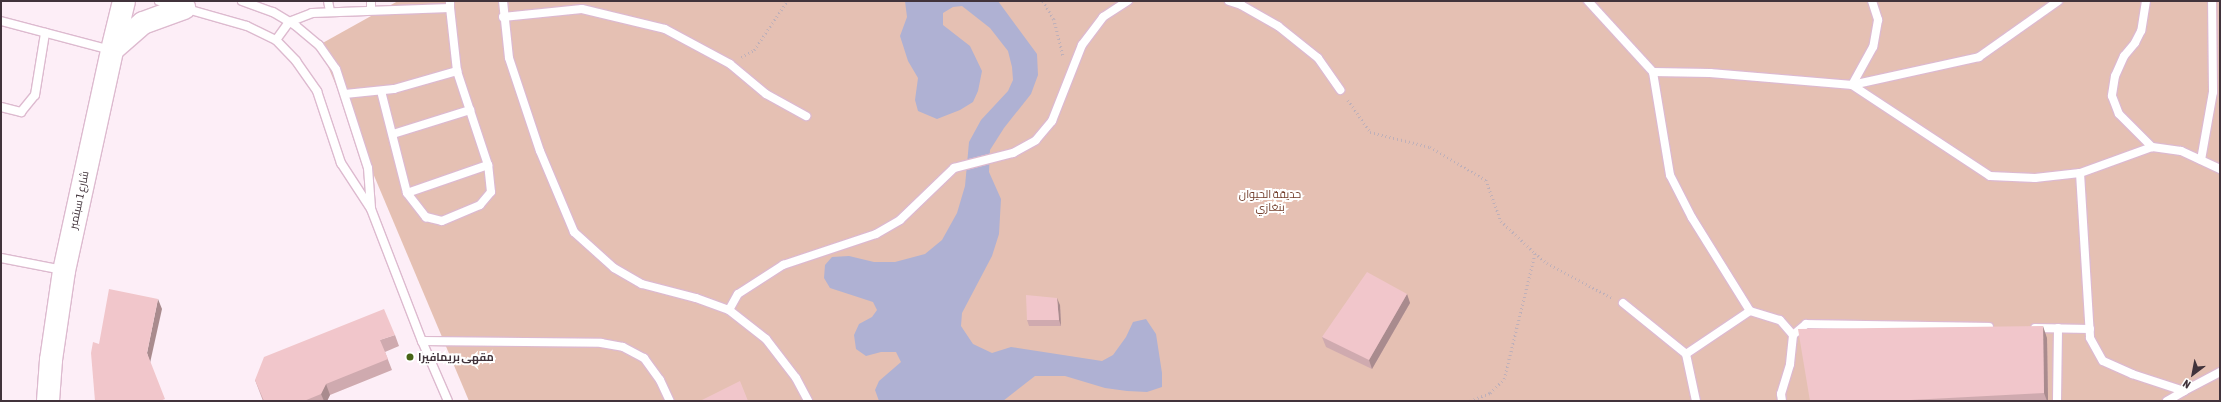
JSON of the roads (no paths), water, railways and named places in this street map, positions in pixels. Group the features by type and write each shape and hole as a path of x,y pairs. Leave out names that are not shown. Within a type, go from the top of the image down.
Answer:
{"street":[{"name":"شارع 1 سبتمبر","path":"48,401 51,360 64,271 124,1"},
{"path":"112,50 143,24 184,8"}],"lane":[{"path":"159,1 247,26 276,40 296,61 317,91 342,163 371,209 422,340 448,401"},
{"path":"242,1 273,12 289,22 319,45 336,69 368,168 371,209"},
{"path":"328,1 330,11"},
{"path":"371,1 371,10"},
{"path":"503,1 503,17 509,58 540,151 574,232 614,268 642,284 696,298 729,310 766,339 796,378 808,401"},
{"path":"729,310 738,294 783,265 876,234 900,220 922,200 945,175 961,166 1013,154 1036,140 1052,121 1082,45 1103,17 1128,1"},
{"path":"1229,1 1241,5 1278,26 1318,58 1340,90"},
{"path":"1588,1 1653,72 1670,176 1692,218 1750,311 1780,320 1793,335"},
{"path":"1852,85 1873,47 1878,20 1872,1"},
{"path":"1653,72 1710,73 1852,85 1979,57 2058,1"},
{"path":"2146,1 2140,31 2135,43 2124,56 2115,76 2112,96 2119,114 2152,147"},
{"path":"2201,160 2213,92 2212,1"},
{"path":"276,40 289,22 312,13 450,4 457,72 488,165 491,192 480,205 442,222 426,217 407,193 381,91"},
{"path":"503,17 582,9 665,29 730,64 766,94 806,116"},
{"path":"1,21 112,50"},
{"path":"1,107 20,112 28,106 35,95 46,33"},
{"path":"345,94 381,91 457,72"},
{"path":"1852,85 1990,176 2035,178 2080,173 2152,147 2182,151 2220,169"},
{"path":"393,134 470,110"},
{"path":"407,193 488,165"},
{"path":"2080,173 2090,338 2103,361 2132,374 2184,391"},
{"path":"1,258 64,271"},
{"path":"1623,304 1686,354 1696,401"},
{"path":"1686,354 1750,311"},
{"path":"1782,401 1781,394 1790,364 1793,335 1806,324 1995,327"},
{"path":"2027,328 2090,329"},
{"path":"2056,401 2058,328"},
{"path":"422,340 601,343 622,347 644,358 660,380 670,401"},
{"path":"2167,401 2220,372"}],"water":[{"path":"905,1 998,1 1037,54 1038,75 1031,94 1004,128 990,150 989,172 1001,199 999,234 992,256 962,313 961,326 973,344 992,353 1011,347 1102,361 1113,355 1126,337 1133,322 1146,319 1156,334 1162,373 1162,387 1147,392 1127,391 1105,388 1065,376 1035,376 1003,401 879,401 875,390 879,381 901,362 896,352 881,352 866,356 856,349 854,335 859,324 872,317 877,310 873,302 830,288 824,278 825,265 832,257 849,256 874,262 895,262 925,254 942,240 957,213 965,186 969,142 981,120 1008,91 1013,80 1012,67 1008,51 990,28 962,6 953,7 943,13 943,25 970,46 982,71 978,91 973,102 960,110 937,119 918,111 915,100 918,78 908,61 900,36 907,17"}],"place":[{"name":"مقهى بريمافيرا","path":"410,357"}],"park label":[{"name":"حديقة الحيوان بنغازي","path":"1270,201"}]}
